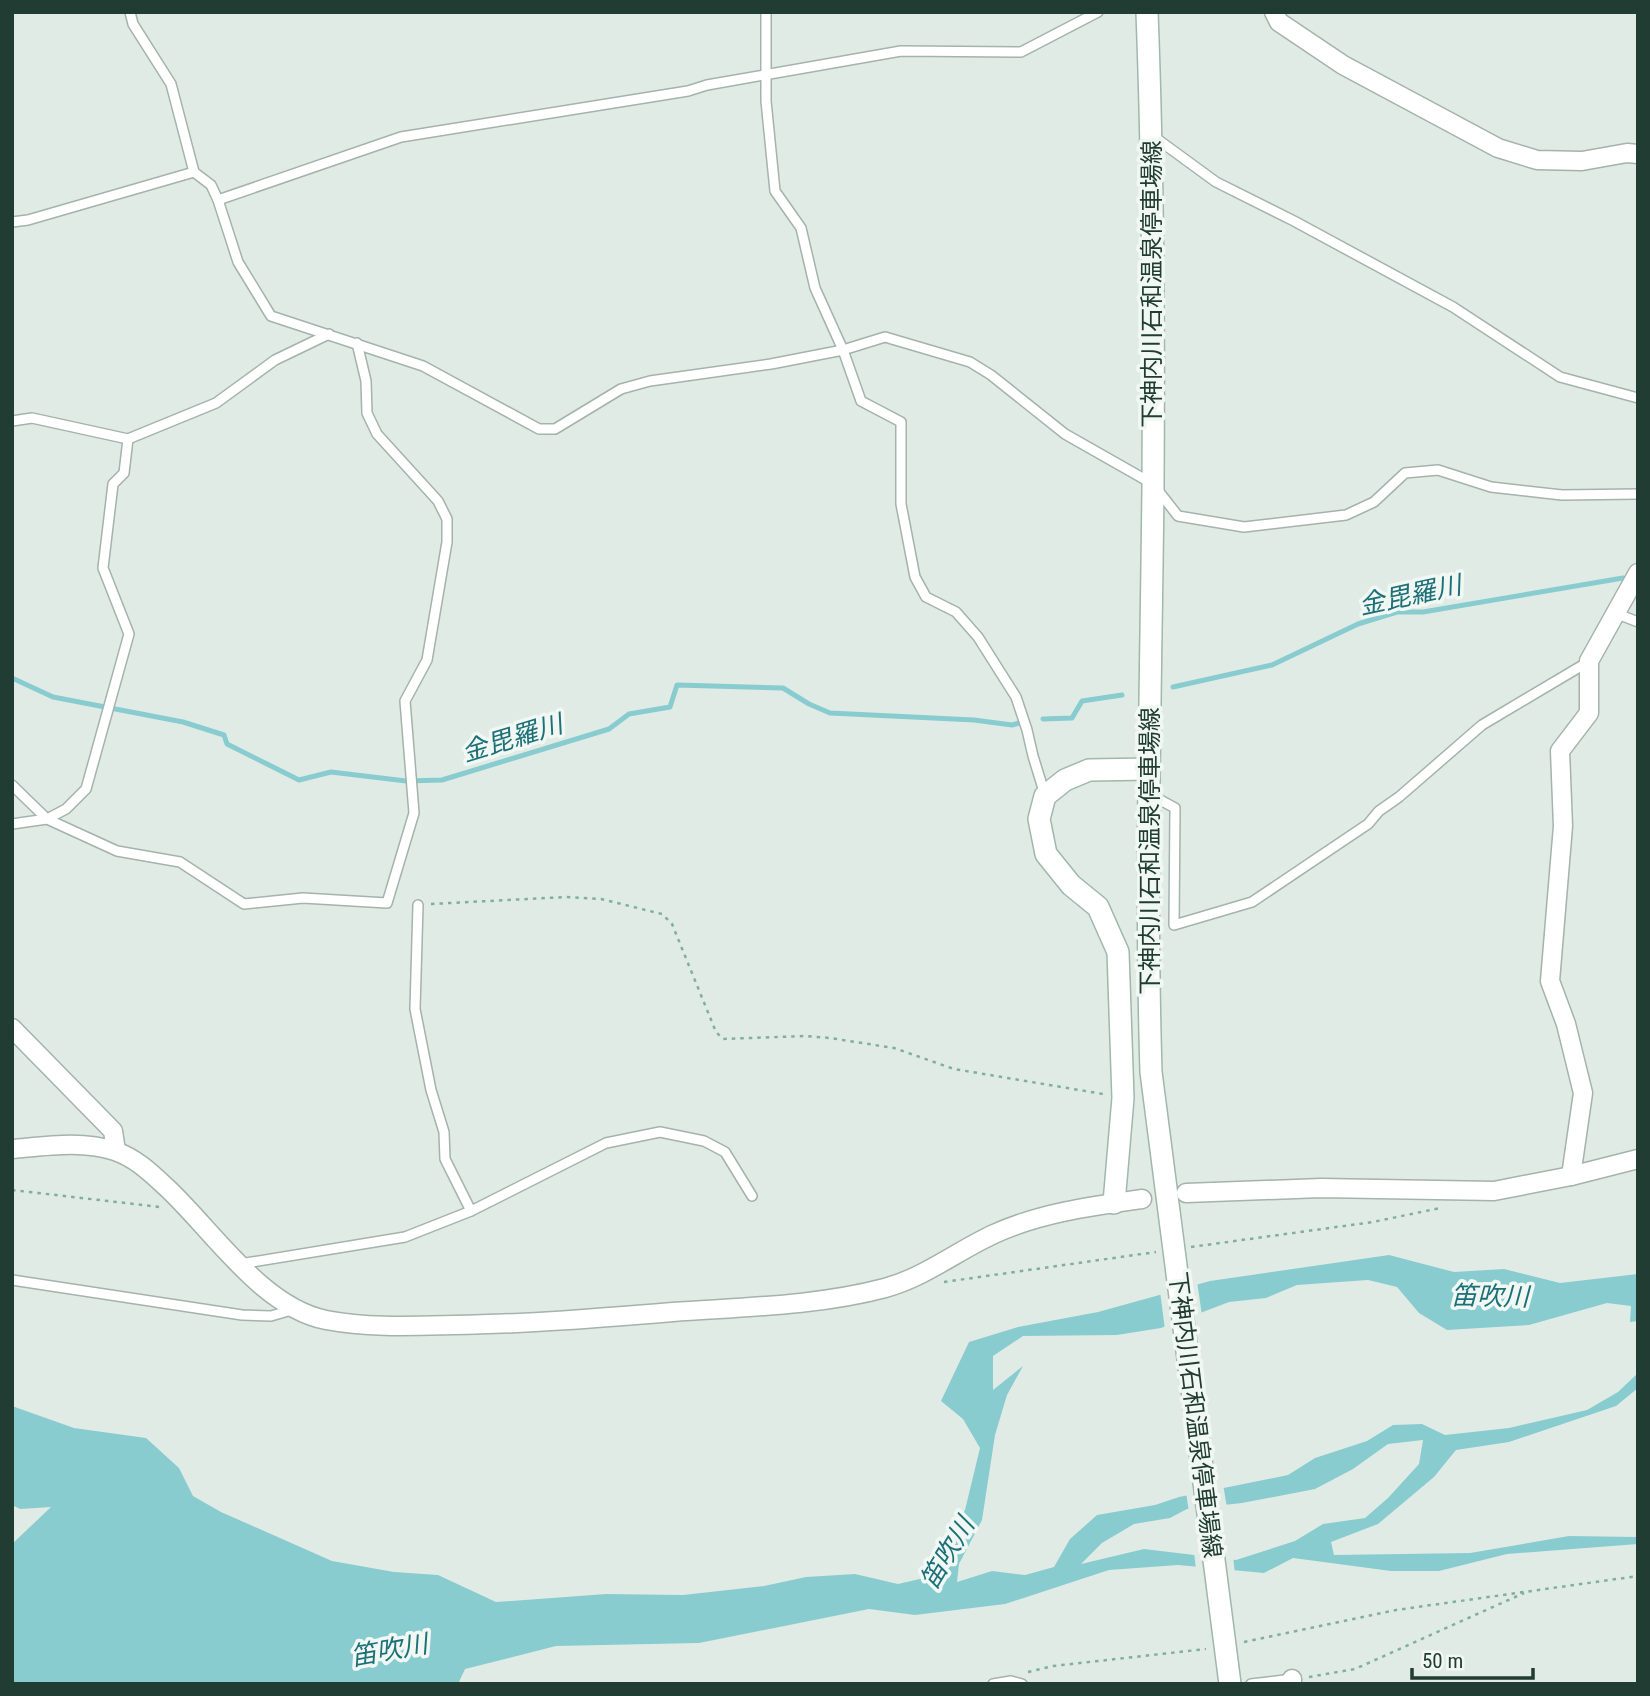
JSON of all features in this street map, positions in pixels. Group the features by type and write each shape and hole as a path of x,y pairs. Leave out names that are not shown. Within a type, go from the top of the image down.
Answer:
{"main road":[{"name":"下神内川石和温泉停車場線","path":"1147,12 1151,135 1153,484 1149,769 1151,1072 1230,1684"},
{"path":"1114,1203 1124,1098 1118,952 1098,907 1071,885 1046,854 1039,819 1045,796 1065,780 1089,770 1149,769"}],"street":[{"path":"1274,12 1279,22 1343,65 1498,148 1536,160 1581,161 1627,153 1638,154"},
{"path":"1571,1176 1583,1093 1566,1024 1550,981 1563,825 1560,751 1588,713 1589,661 1638,573"},
{"path":"12,1028 113,1132 116,1151"},
{"path":"12,1149 65,1144 116,1151 138,1162 155,1177 270,1294 295,1309 325,1320 370,1325 419,1326 584,1320 824,1299 877,1290 912,1278 993,1234 1018,1224 1045,1216 1142,1199"},
{"path":"1186,1193 1307,1188 1494,1191 1638,1159"}],"lane":[{"path":"130,12 133,24 171,84 194,172 211,185 238,262 271,316 423,366 539,429 555,429 621,389 843,350 885,337 970,362 991,374 1065,433 1153,484 1178,516 1244,527 1346,515 1374,502 1405,473 1438,470 1491,487 1562,495 1638,494"},
{"path":"766,12 765,76 775,191 801,228 815,288 843,350 861,401 901,422 901,504 915,577 926,597 956,612 978,637 1016,697 1045,796"},
{"path":"218,200 401,137 688,91 707,85 901,51 1021,52 1098,12"},
{"path":"1151,135 1216,182 1453,307 1560,377 1638,398"},
{"path":"12,222 28,220 194,172"},
{"path":"12,421 33,418 128,439 216,403 275,360 329,334"},
{"path":"12,785 47,819 117,851 180,862 244,904 303,898 387,903 414,813 405,701 427,660 447,542 447,519 438,501 377,434 367,413 366,381 357,343"},
{"path":"12,824 47,819 66,808 86,789 129,634 103,568 113,484 124,473 128,439"},
{"path":"1615,613 1638,622"},
{"path":"1149,794 1175,808 1174,925 1252,902 1368,824 1379,811 1482,725 1589,661"},
{"path":"418,905 415,1009 431,1090 444,1132 445,1158 471,1212"},
{"path":"240,1264 405,1237 471,1212 606,1143 660,1132 704,1142 725,1152 752,1196"},
{"path":"12,1280 243,1315 271,1316 295,1309"},
{"path":"993,1684 1011,1681 1022,1684"},
{"path":"1251,1684 1292,1682"}],"path":[{"path":"418,905 566,897 601,899 662,914 672,924 716,1032 723,1039 805,1036 830,1038 894,1048 954,1069 1124,1098"},
{"path":"12,1190 162,1207"},
{"path":"937,1283 1373,1222 1448,1206"},
{"path":"1011,1681 1028,1672 1053,1666 1225,1643 1396,1610 1638,1576"},
{"path":"1292,1682 1355,1669 1527,1592"}],"water":[{"name":"笛吹川","path":"1389,1255 1454,1272 1504,1269 1560,1283 1638,1274 1638,1321 1630,1322 1631,1306 1607,1303 1529,1325 1447,1330 1419,1313 1397,1287 1368,1280 1297,1285 1266,1298 1229,1302 1161,1328 1117,1335 1023,1336 993,1356 993,1390 1023,1366 1007,1395 995,1435 982,1520 959,1564 957,1582 992,1571 1025,1575 1054,1567 1070,1539 1097,1515 1155,1505 1179,1497 1288,1475 1315,1458 1367,1441 1393,1425 1422,1424 1445,1435 1509,1428 1587,1410 1618,1392 1638,1373 1638,1388 1616,1406 1509,1442 1456,1450 1434,1477 1378,1524 1331,1542 1334,1555 1470,1553 1569,1536 1638,1537 1638,1544 1507,1554 1439,1571 1391,1571 1293,1558 1264,1573 1178,1565 1109,1570 1005,1604 915,1615 869,1609 699,1643 556,1646 465,1669 458,1684 12,1682 12,1544 51,1507 20,1509 12,1505 12,1406 74,1428 146,1438 179,1468 193,1496 221,1512 332,1561 394,1572 438,1575 496,1602 606,1594 683,1595 764,1586 806,1577 855,1574 898,1584 924,1578 965,1510 980,1448 963,1419 941,1401 969,1342 1018,1327 1098,1312 1210,1281","holes":["1423,1440 1419,1464 1388,1498 1365,1518 1323,1524 1295,1541 1236,1560 1144,1549 1081,1564 1102,1543 1134,1524 1170,1518 1187,1509 1242,1503 1315,1489 1353,1469 1388,1444"]}],"pier":[{"path":"1197,1281 1202,1316 1165,1330 1160,1291"},
{"path":"1223,1484 1227,1508 1189,1512 1186,1492"},
{"path":"1194,1551 1233,1556 1235,1574 1196,1570"}],"waterway":[{"name":"金毘羅川","path":"1173,687 1272,665 1358,624 1397,612 1423,612 1623,578"},
{"name":"金毘羅川","path":"12,678 53,697 183,722 224,735 227,744 299,780 331,772 406,781 442,780 609,729 629,714 670,707 677,685 783,688 830,713 974,720 1012,725 1019,723"},
{"name":"金毘羅川","path":"1043,719 1072,718 1082,701 1122,695"}]}
